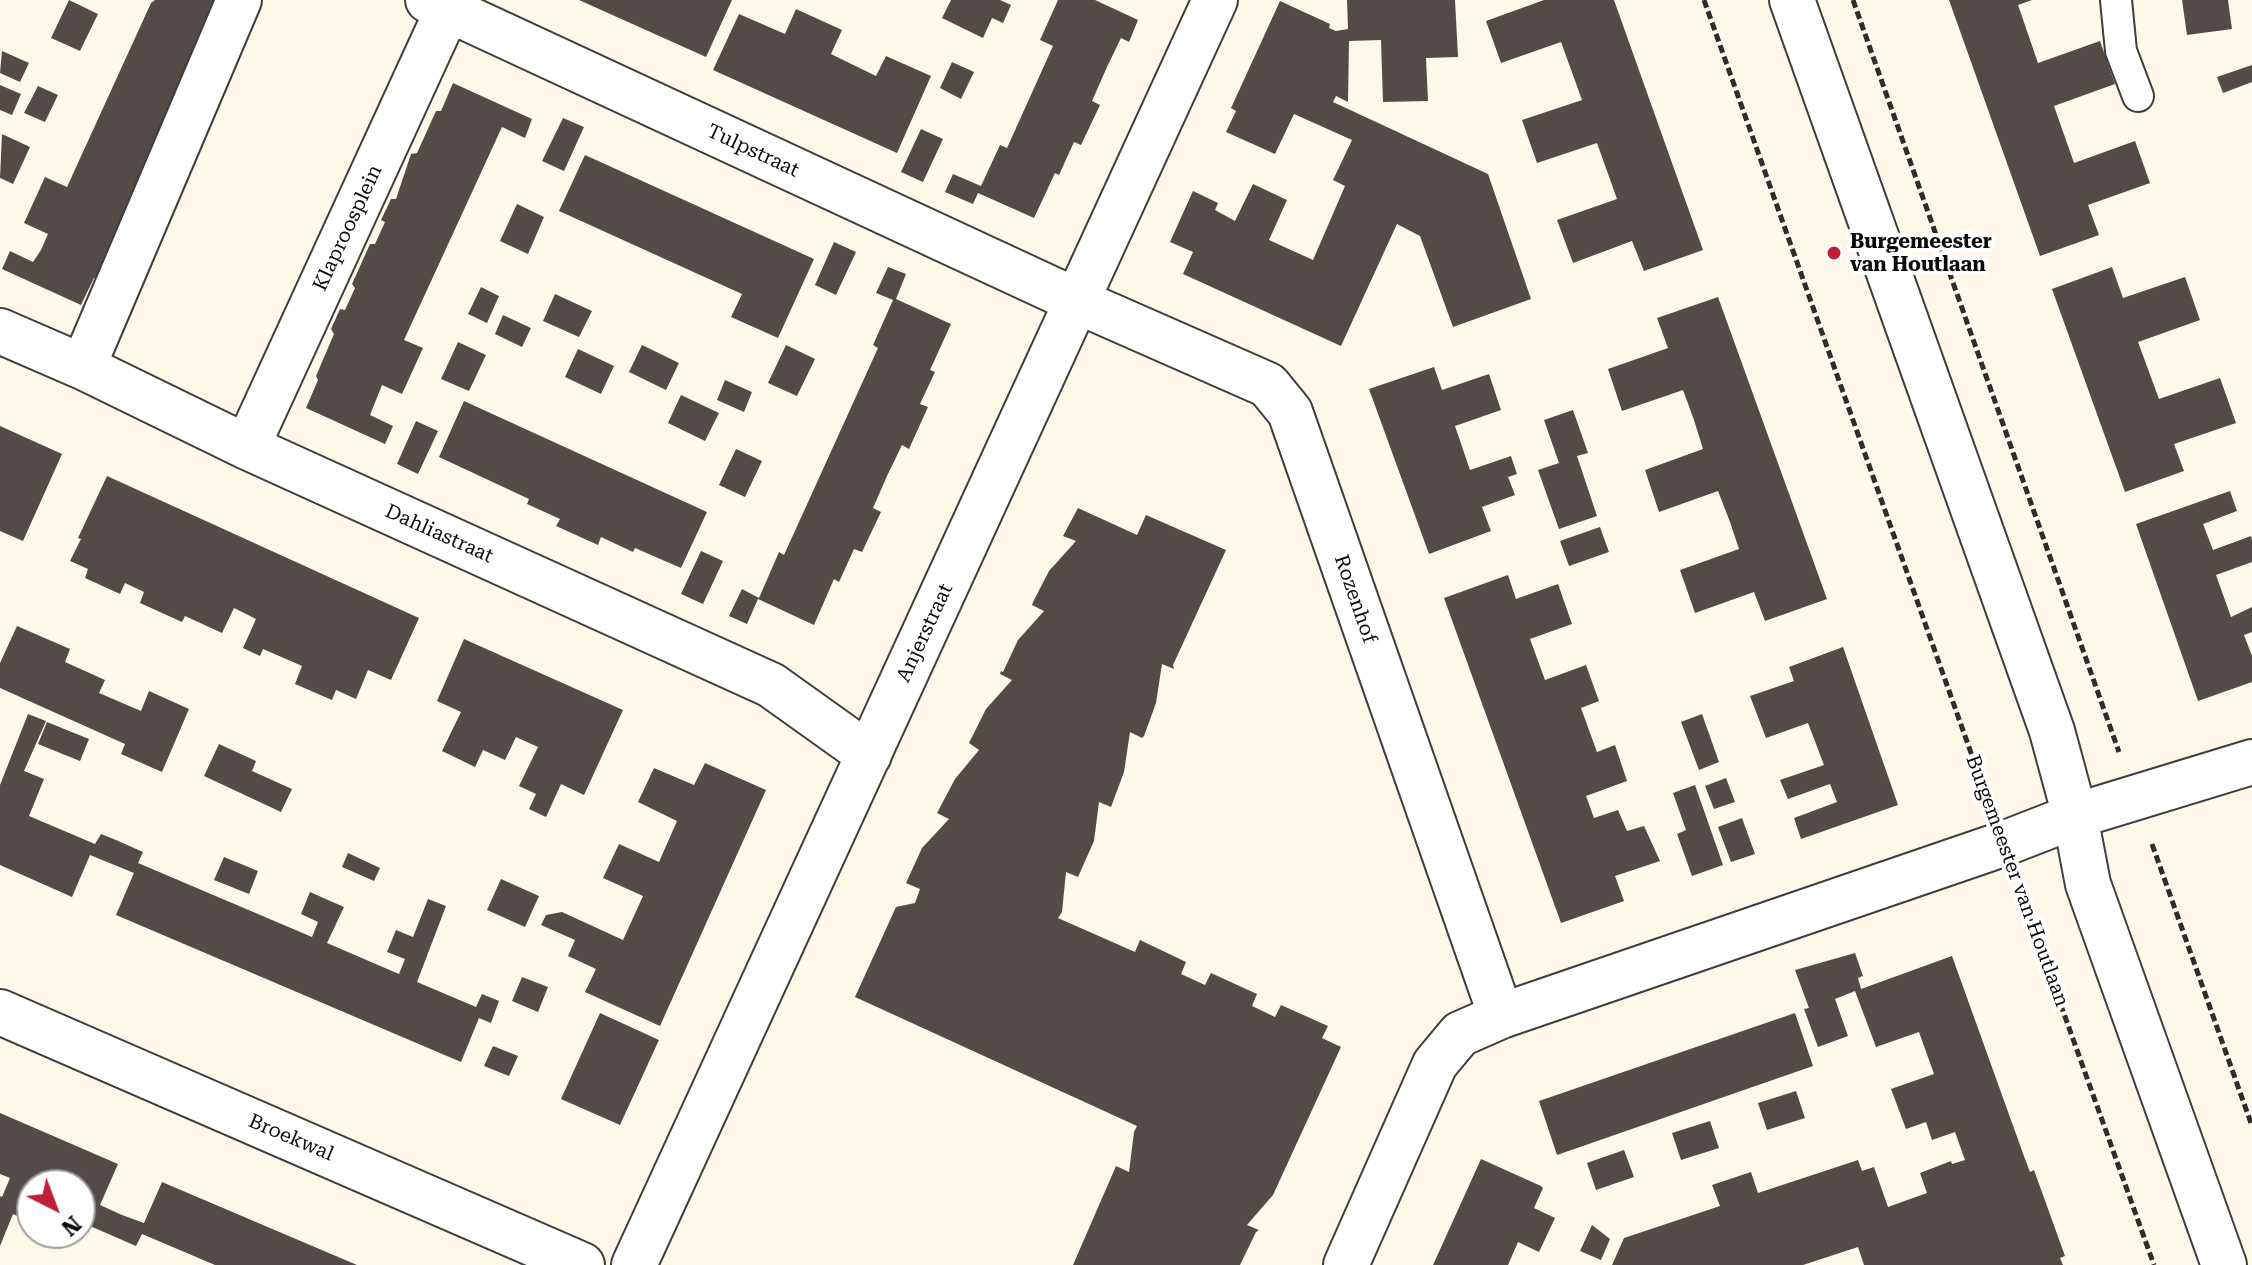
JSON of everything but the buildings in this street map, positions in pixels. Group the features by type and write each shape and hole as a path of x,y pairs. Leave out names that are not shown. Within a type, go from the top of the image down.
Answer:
{"street":[{"path":"83,367 239,0"},
{"name":"Anjerstraat","path":"634,1265 1215,0"},
{"path":"1792,0 2052,731 2075,816 2088,884 2224,1265"},
{"name":"Tulpstraat","path":"438,4 1077,301"},
{"name":"Klaproosplein","path":"247,447 438,4"},
{"name":"Rozenhof","path":"1077,301 1268,385 1290,412 1501,1016"},
{"name":"Dahliastraat","path":"0,331 771,685 869,755"},
{"path":"1346,1265 1435,1064 1460,1034 1501,1016 2003,844 2075,816 2252,762"},
{"name":"Broekwal","path":"0,1012 582,1265"}],"lane":[{"path":"2116,0 2121,51 2138,96"}],"path":[{"name":"Burgemeester van Houtlaan","path":"1704,0 2154,1265"},
{"path":"1853,0 2252,1126"}],"place":[{"name":"Burgemeester van Houtlaan","path":"1834,253"}]}
